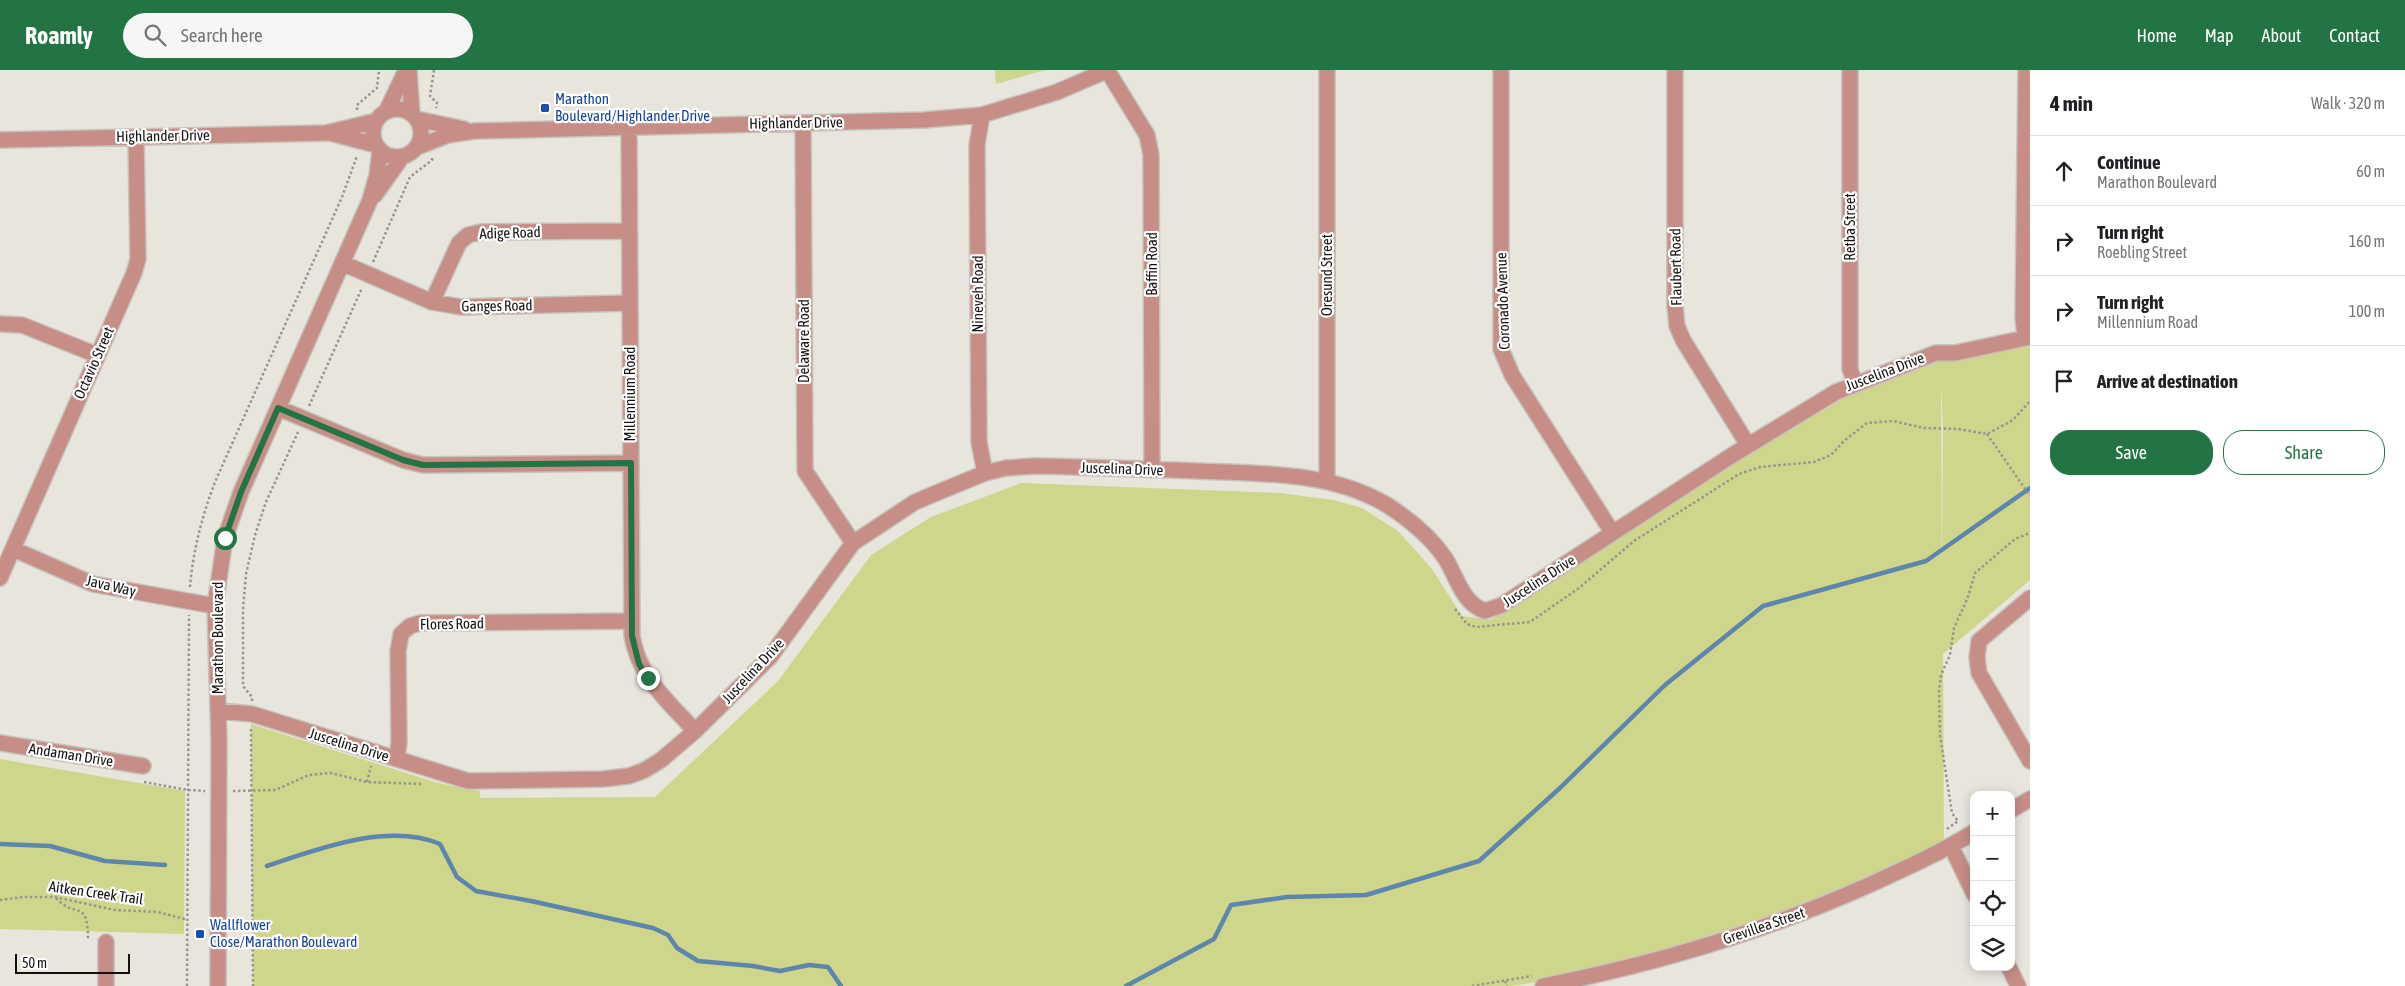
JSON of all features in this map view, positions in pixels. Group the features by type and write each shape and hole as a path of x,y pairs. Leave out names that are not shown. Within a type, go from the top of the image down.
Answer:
{"street":[{"path":"408,70 414,116 421,133 416,147 402,157 390,156 378,147 373,129 408,70"},
{"name":"Highlander Drive","path":"416,147 433,140 475,131 924,120 982,115 1057,92 1108,70"},
{"name":"Baffin Road","path":"1108,70 1147,135 1151,155 1152,470"},
{"name":"Oresund Street","path":"1327,70 1327,480"},
{"name":"Coronado Avenue","path":"1501,70 1501,349 1512,375 1612,532"},
{"name":"Flaubert Road","path":"1674,70 1675,306 1677,326 1682,340 1748,445"},
{"name":"Retba Street","path":"1850,70 1850,369 1855,384"},
{"path":"2026,70 2023,307 2028,337"},
{"path":"381,116 399,109 414,116"},
{"name":"Nineveh Road","path":"982,115 977,155 979,442 985,473"},
{"name":"Highlander Drive","path":"0,140 326,133 381,116"},
{"name":"Highlander Drive","path":"414,116 435,123 475,131"},
{"name":"Delaware Road","path":"803,123 805,472 853,543"},
{"name":"Millennium Road","path":"629,126 632,636 639,664 648,678 695,731"},
{"name":"Highlander Drive","path":"326,133 378,147"},
{"name":"Octavio Street","path":"0,578 134,273 138,259 136,137"},
{"name":"Marathon Boulevard","path":"218,986 219,791 215,606 225,538 241,492 370,200 377,175 378,147"},
{"name":"Marathon Boulevard","path":"370,200 402,157"},
{"name":"Adige Road","path":"432,302 458,243 468,235 481,232 629,231"},
{"name":"Ganges Road","path":"342,263 432,302 461,307 630,303"},
{"path":"0,324 22,325 97,356"},
{"name":"Juscelina Drive","path":"218,711 252,714 468,781 603,779 629,776 645,770 661,760 695,731 770,657 853,543 915,502 985,473 1006,468 1035,466 1263,474 1327,480 1369,496 1413,523 1445,559 1467,599 1485,611 1502,605 1748,445 1836,392 1936,353 1955,353 2028,337"},
{"path":"278,408 403,460 423,465 631,463"},
{"name":"Java Way","path":"13,550 93,584 215,606"},
{"path":"2030,598 1979,641 1978,648 1979,673 2030,761"},
{"name":"Flores Road","path":"397,759 399,742 398,651 402,634 410,626 420,624 632,621"},
{"name":"Andaman Drive","path":"0,744 143,766"},
{"path":"2015,808 2030,799"},
{"name":"Grevillea Street","path":"1538,981 1648,963 1756,930 1839,898 1946,840 1970,833"},
{"path":"1946,840 1970,886"},
{"path":"106,942 106,986"},
{"path":"2011,971 2018,986"}],"path":[{"path":"434,70 430,96 437,102 435,123"},
{"path":"253,986 252,697 243,686 243,609 246,574 266,502 410,177 432,160 433,140"},
{"path":"1453,606 1467,624 1476,627 1530,622 1579,588 1634,540 1739,474 1760,467 1814,462 1823,459 1831,455 1845,440 1867,423 1893,421 1924,428 1958,428 1987,434 2013,420 2030,401"},
{"path":"1987,434 2030,496"},
{"path":"1946,840 1958,821 1952,813 1940,735 1941,675 1950,655 1954,628 1968,597 1975,573 2015,539 2030,533"},
{"path":"188,790 275,790 309,775 331,773 367,782 426,784"},
{"path":"56,897 59,902 82,912 87,917 88,940"},
{"name":"Aitken Creek Trail","path":"0,900 56,897 115,910 158,912 188,920"},
{"path":"1472,986 1505,981 1538,981"},
{"path":"1505,981 1506,986"}],"green space":[{"path":"995,70 1045,70 996,84"},
{"path":"2030,339 2030,580 1943,654 1944,849 1878,880 1618,969 1512,986 253,986 251,724 438,783 480,791 480,798 655,797 778,681 871,555 931,517 1021,483 1280,493 1334,500 1362,508 1398,531 1432,569 1462,616 1490,620 1672,500 1844,398 1941,361","holes":["1941,384 1943,429 1942,575"]},
{"path":"0,759 185,791 184,934 0,929"}],"waterway":[{"path":"1126,986 1214,939 1231,905 1287,897 1366,895 1479,861 1560,788 1665,685 1763,606 1926,561 2030,488"},
{"path":"267,866 308,852 353,840 398,836 420,838 440,844 457,877 476,891 653,928 668,935 677,948 698,961 753,966 780,971 809,965 828,967 841,986"},
{"path":"0,844 50,846 105,861 165,865"}],"place":[{"name":"Marathon Boulevard/Highlander Drive","path":"545,108"},
{"name":"Wallflower Close/Marathon Boulevard","path":"200,934"}],"route":[{"path":"225,538 241,492 278,408 403,460 423,465 631,463 632,636 639,664 648,678"}]}
